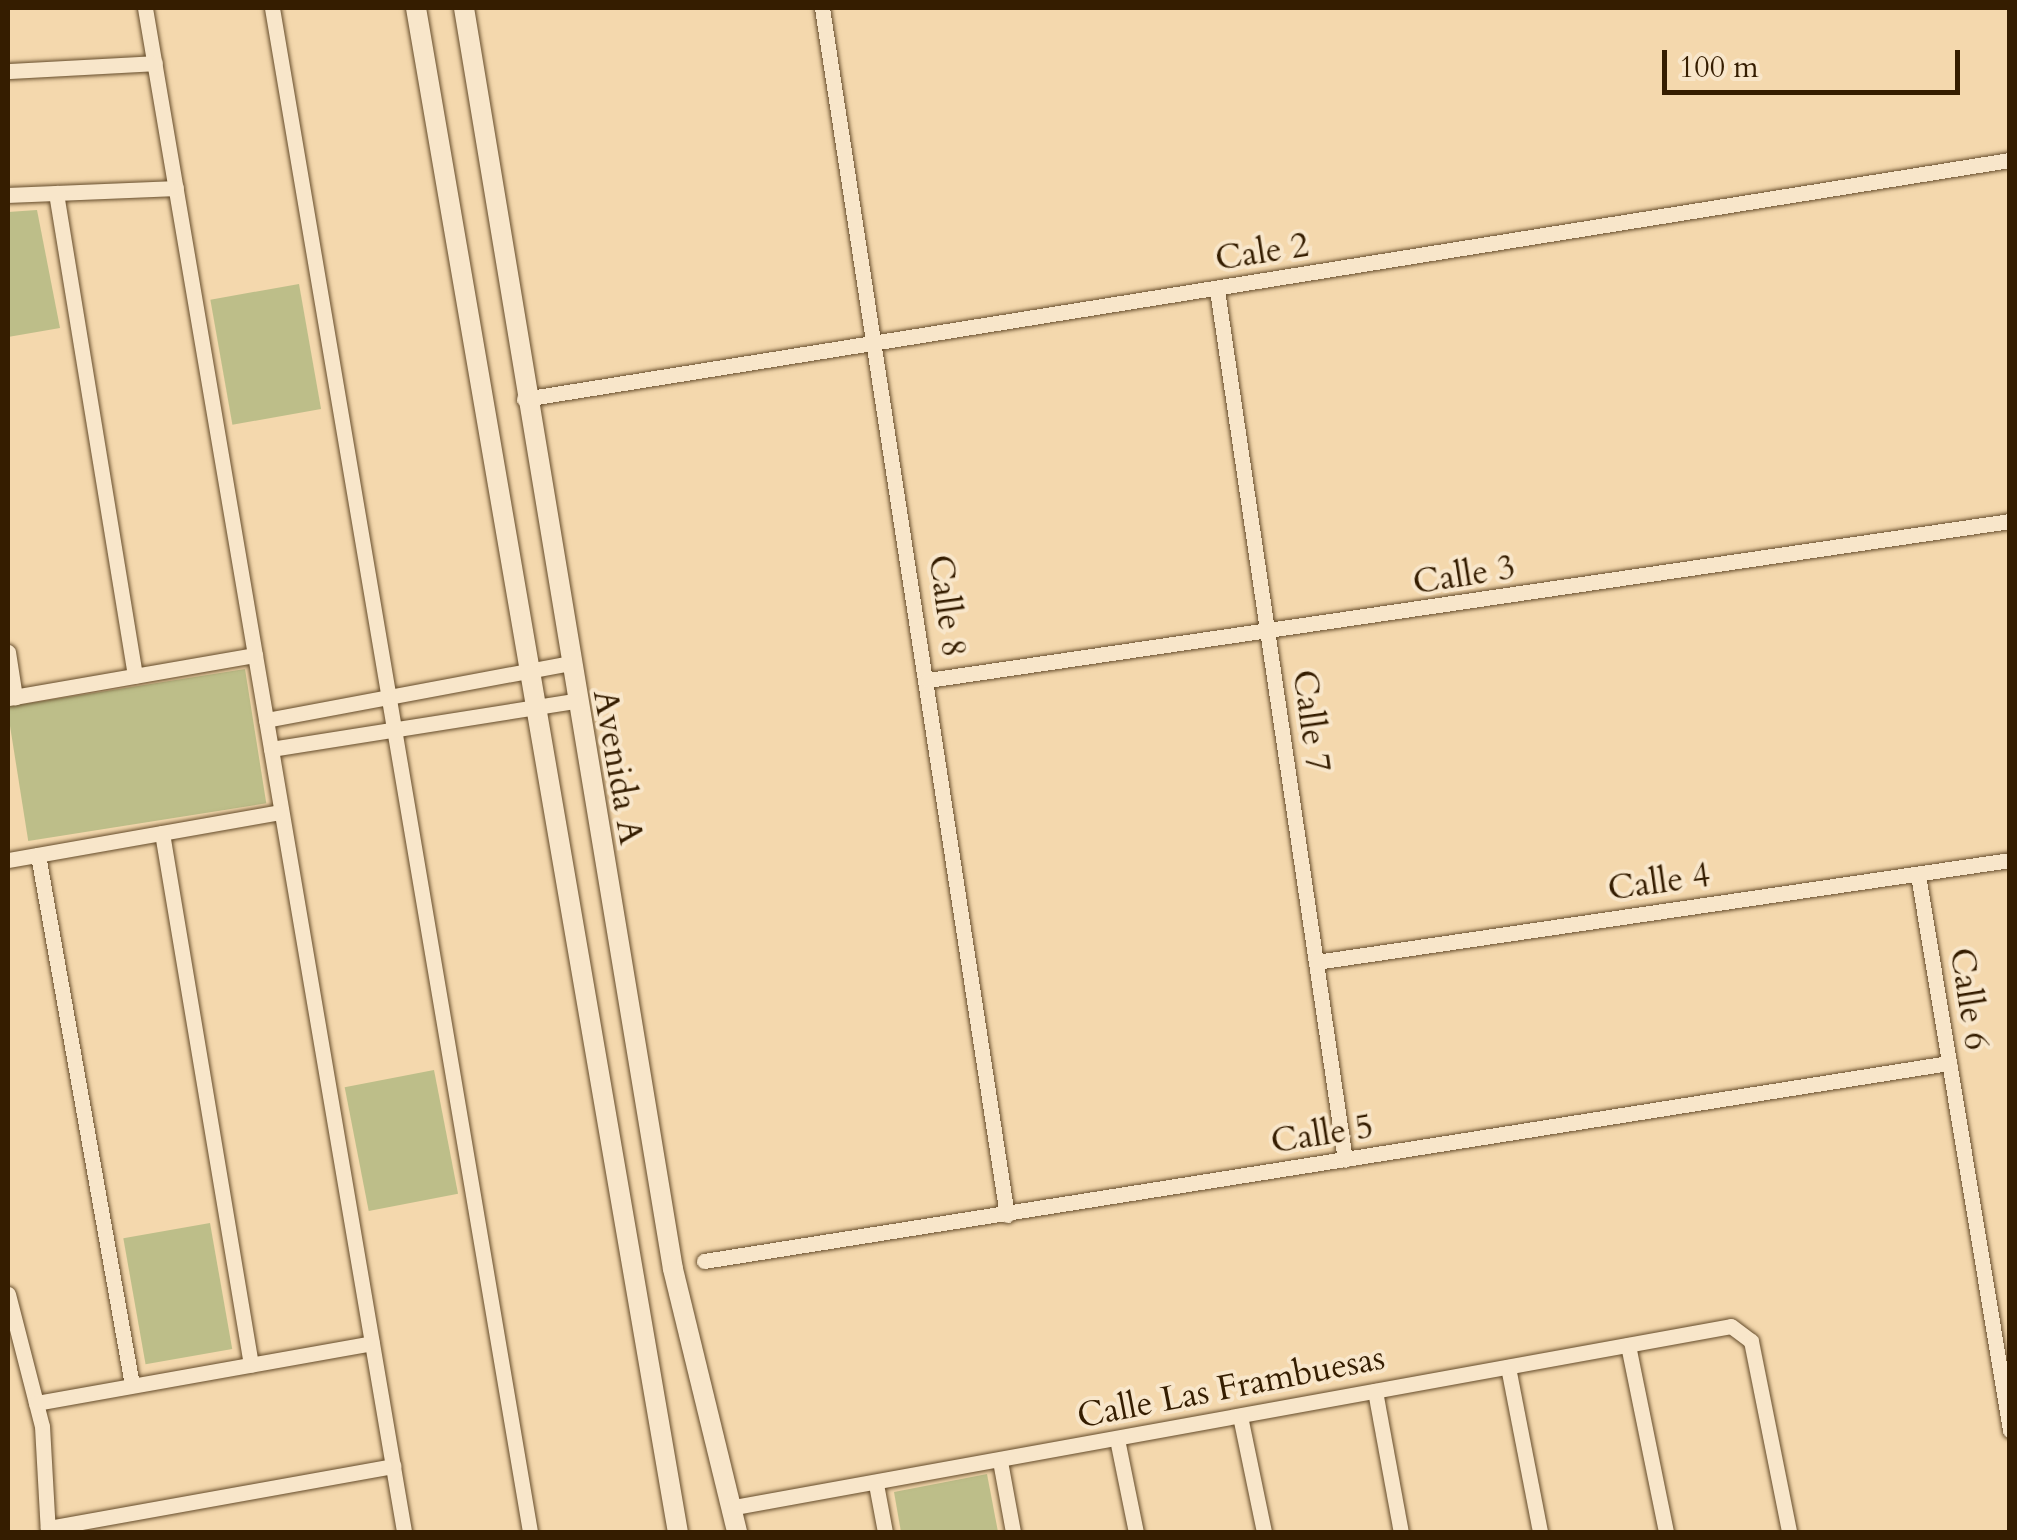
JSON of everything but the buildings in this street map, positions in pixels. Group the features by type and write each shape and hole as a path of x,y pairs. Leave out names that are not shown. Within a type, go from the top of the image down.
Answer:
{"street":[{"path":"145,8 404,1532"},
{"path":"272,8 530,1532"},
{"name":"Avenida A","path":"416,8 678,1532"},
{"name":"Avenida A","path":"464,8 566,664 673,1269 737,1532"},
{"name":"Calle 8","path":"822,8 878,344 1007,1215"},
{"path":"8,70 154,63"},
{"name":"Cale 2","path":"524,398 2010,160"},
{"path":"8,195 176,188"},
{"path":"56,193 135,676"},
{"name":"Calle 7","path":"1217,290 1346,1160"},
{"name":"Calle 3","path":"928,680 2010,522"},
{"path":"8,652 11,697 255,655"},
{"path":"266,720 390,700 566,664"},
{"path":"271,749 574,700"},
{"path":"8,860 282,812"},
{"path":"162,833 251,1365"},
{"path":"38,855 132,1386"},
{"name":"Calle 4","path":"1316,962 2010,860"},
{"name":"Calle 6","path":"1918,875 2010,1430"},
{"name":"Calle 5","path":"704,1261 1949,1063"},
{"path":"8,1294 36,1403 48,1530 392,1466"},
{"name":"Calle Las Frambuesas","path":"729,1508 1508,1366 1744,1329 1788,1532"},
{"path":"36,1403 372,1343"},
{"path":"1628,1345 1666,1532"},
{"path":"1508,1366 1540,1532"},
{"path":"1374,1391 1402,1532"},
{"path":"1240,1416 1264,1532"},
{"path":"1117,1439 1136,1532"},
{"path":"1000,1461 1014,1532"},
{"path":"876,1484 885,1532"}],"green space":[{"path":"37,210 60,328 8,337 8,212"},
{"path":"299,284 321,409 232,425 210,300"},
{"path":"245,669 266,803 28,841 8,707"},
{"path":"434,1070 458,1194 369,1211 345,1087"},
{"path":"210,1223 232,1349 146,1364 123,1238"},
{"path":"987,1474 998,1532 901,1532 894,1492"}]}
